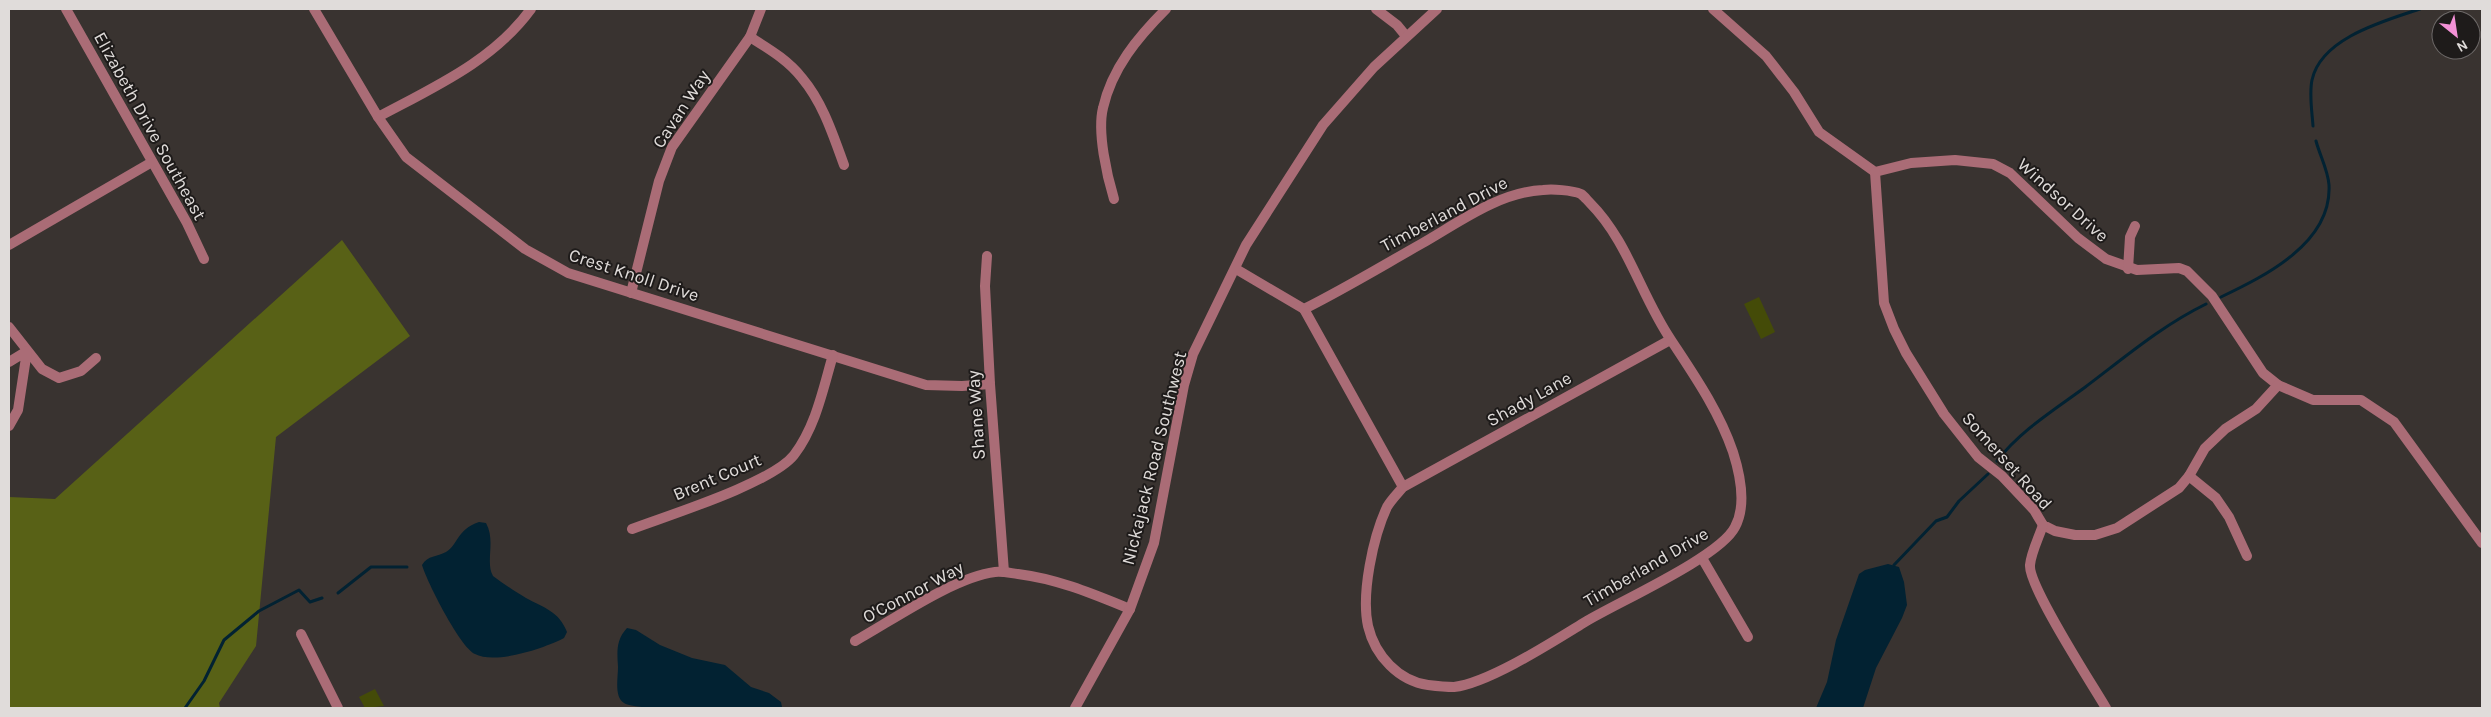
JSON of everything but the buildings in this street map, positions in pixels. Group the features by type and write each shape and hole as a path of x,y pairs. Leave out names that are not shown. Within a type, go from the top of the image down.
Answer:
{"street":[{"name":"Elizabeth Drive Southeast","path":"66,9 204,259"},
{"name":"Crest Knoll Drive","path":"314,9 378,117 406,158 525,249 568,273 926,385 962,386 990,384"},
{"path":"378,117 462,71 492,51 518,27 531,9"},
{"name":"Cavan Way","path":"631,293 660,181 672,147 750,37 761,9"},
{"path":"1114,199 1108,180 1103,145 1102,109 1115,75 1130,49 1141,34 1166,9"},
{"path":"1376,9 1397,25 1406,36"},
{"name":"Nickajack Road Southwest","path":"1075,708 1130,609 1154,543 1184,385 1193,354 1236,269 1246,245 1323,125 1374,68 1437,9"},
{"path":"1713,9 1766,56 1794,92 1820,132 1874,172"},
{"path":"750,37 781,57 802,77 821,106 844,165"},
{"name":"Windsor Drive","path":"1874,172 1911,163 1955,160 1975,161 2003,168 2090,250 2128,269 2179,268 2197,279 2212,296 2263,373 2278,385 2313,400 2361,400 2394,422 2482,543"},
{"path":"9,246 152,162"},
{"name":"Somerset Road","path":"1874,172 1878,196 1884,303 1894,329 1906,354 1944,414 1978,457 2002,476 2034,510 2043,525 2056,531 2075,535 2095,535 2117,528 2179,488 2189,476 2204,448 2225,429 2256,408 2278,385"},
{"name":"Timberland Drive","path":"1304,309 1475,213 1521,192 1546,190 1580,194 1601,214 1625,253 1670,340 1713,406 1733,453 1739,476 1741,508 1735,528 1702,558 1479,681 1453,687 1406,680 1383,659 1368,627 1367,592 1374,551 1388,506 1403,487"},
{"path":"2128,269 2130,237 2135,226"},
{"name":"Shane Way","path":"987,256 985,286 990,384 1004,572"},
{"path":"1236,269 1304,309 1403,487"},
{"path":"9,327 42,369 59,378 80,371 96,358"},
{"name":"Shady Lane","path":"1403,487 1670,340"},
{"path":"9,362 27,351"},
{"path":"9,426 18,410 27,351"},
{"name":"Brent Court","path":"632,530 758,480 783,466 794,455 812,426 833,356"},
{"path":"2189,476 2216,498 2229,517 2247,556"},
{"path":"2043,525 2030,566 2034,580 2054,622 2106,708"},
{"path":"1702,558 1748,637"},
{"name":"O'Connor Way","path":"855,642 954,585 976,576 1004,572 1062,582 1130,609"},
{"path":"301,634 338,708"}],"green space":[{"path":"342,240 410,336 276,437 256,646 219,703 220,708 9,708 9,497 55,499"},
{"path":"1759,297 1775,332 1761,339 1744,304"},
{"path":"375,689 384,706 365,708 359,697"}],"water":[{"path":"479,522 486,523 489,530 490,564 493,576 560,619 567,632 564,638 520,654 495,658 475,654 461,640 437,599 422,565 430,558 450,549 466,529"},
{"path":"1888,564 1899,567 1904,582 1907,605 1876,668 1863,708 1816,708 1827,682 1836,640 1859,574 1865,570"},
{"path":"627,628 636,630 660,645 692,658 725,665 751,687 769,693 781,702 782,707 727,710 675,709 634,706 624,703 619,696 617,687 618,651 619,641"}],"waterway":[{"path":"2313,126 2312,80 2318,65 2328,53 2356,33 2389,19 2420,9"},
{"path":"2221,297 2257,279 2293,255 2320,224 2327,206 2329,185 2326,168 2316,141"},
{"path":"1997,461 2016,440 2049,413 2158,332 2206,304"},
{"path":"1894,565 1936,521 1947,517 1959,501 1988,474"},
{"path":"338,593 371,567 407,567"},
{"path":"185,708 204,681 224,640 259,611 299,590 310,602 322,598"}]}
